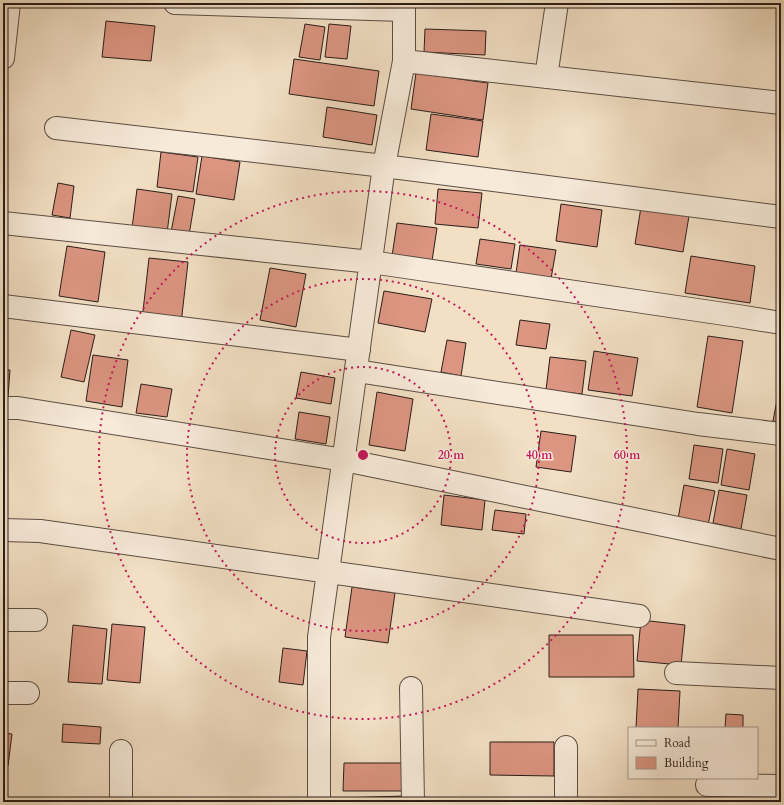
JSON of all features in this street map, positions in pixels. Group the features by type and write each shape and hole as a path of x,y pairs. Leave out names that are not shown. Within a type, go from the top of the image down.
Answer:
{"street":[{"path":"3,58 8,3"},
{"path":"175,3 404,6 404,61 384,166 357,371 319,638 319,802"},
{"path":"546,77 557,3"},
{"path":"404,61 781,103"},
{"path":"56,128 384,166 781,217"},
{"path":"3,223 371,262 781,323"},
{"path":"3,306 359,350"},
{"path":"357,371 698,424 781,434"},
{"path":"3,408 18,408 344,460 781,549"},
{"path":"3,530 40,531 639,616"},
{"path":"3,620 36,620"},
{"path":"676,673 781,678"},
{"path":"411,688 413,802"},
{"path":"3,693 28,693"},
{"path":"566,747 566,802"},
{"path":"121,751 121,802"},
{"path":"707,785 781,786"}],"building":[{"path":"106,21 155,26 151,61 102,57"},
{"path":"305,24 325,27 320,60 299,57"},
{"path":"329,24 351,26 347,59 325,57"},
{"path":"425,29 486,31 485,55 424,52"},
{"path":"294,59 379,71 374,106 289,94"},
{"path":"416,73 488,83 483,120 411,109"},
{"path":"327,107 377,115 372,145 323,137"},
{"path":"431,114 483,121 478,157 426,150"},
{"path":"161,152 198,157 193,192 157,187"},
{"path":"202,156 240,162 234,200 196,194"},
{"path":"58,183 74,186 70,218 52,215"},
{"path":"137,189 172,194 167,233 132,228"},
{"path":"438,189 482,193 478,228 435,224"},
{"path":"178,196 195,199 189,235 171,232"},
{"path":"561,204 602,210 597,247 556,241"},
{"path":"641,207 689,216 683,252 635,244"},
{"path":"397,223 437,228 432,261 392,256"},
{"path":"480,239 515,244 511,269 476,264"},
{"path":"520,245 556,250 551,279 516,273"},
{"path":"67,246 105,252 98,302 59,296"},
{"path":"691,256 755,266 750,303 685,293"},
{"path":"149,258 188,262 181,324 142,320"},
{"path":"270,268 306,274 296,327 260,320"},
{"path":"384,291 432,299 425,332 378,323"},
{"path":"520,320 550,324 546,349 516,345"},
{"path":"71,330 95,335 84,382 61,377"},
{"path":"708,336 743,341 732,413 697,407"},
{"path":"447,340 466,343 461,376 441,372"},
{"path":"594,351 638,358 632,396 588,390"},
{"path":"93,355 128,360 122,407 86,401"},
{"path":"550,357 586,361 582,394 546,390"},
{"path":"3,370 10,370 8,397 3,396"},
{"path":"301,372 335,378 331,404 296,398"},
{"path":"141,384 172,389 167,417 136,413"},
{"path":"781,384 781,423 773,421"},
{"path":"377,392 413,399 405,451 369,445"},
{"path":"299,412 330,417 326,444 295,439"},
{"path":"541,431 576,436 571,472 536,467"},
{"path":"694,445 723,449 718,483 689,479"},
{"path":"727,449 755,454 749,490 721,485"},
{"path":"684,485 715,491 708,525 678,519"},
{"path":"719,490 747,495 741,529 713,523"},
{"path":"444,495 485,500 482,530 441,525"},
{"path":"495,510 526,514 524,534 492,530"},
{"path":"352,587 395,593 388,643 345,637"},
{"path":"641,620 685,625 681,665 637,661"},
{"path":"112,624 145,627 140,683 107,680"},
{"path":"73,625 107,629 102,684 68,682"},
{"path":"549,635 633,635 634,677 549,677"},
{"path":"283,648 307,651 303,685 279,682"},
{"path":"638,689 680,691 678,727 636,727"},
{"path":"726,714 743,715 743,727 725,727"},
{"path":"63,724 101,727 100,744 62,742"},
{"path":"3,733 12,734 8,766 3,765"},
{"path":"490,742 554,742 554,776 490,775"},
{"path":"344,763 404,763 403,791 343,791"},
{"path":"404,796 405,802 341,802 341,798"}]}
